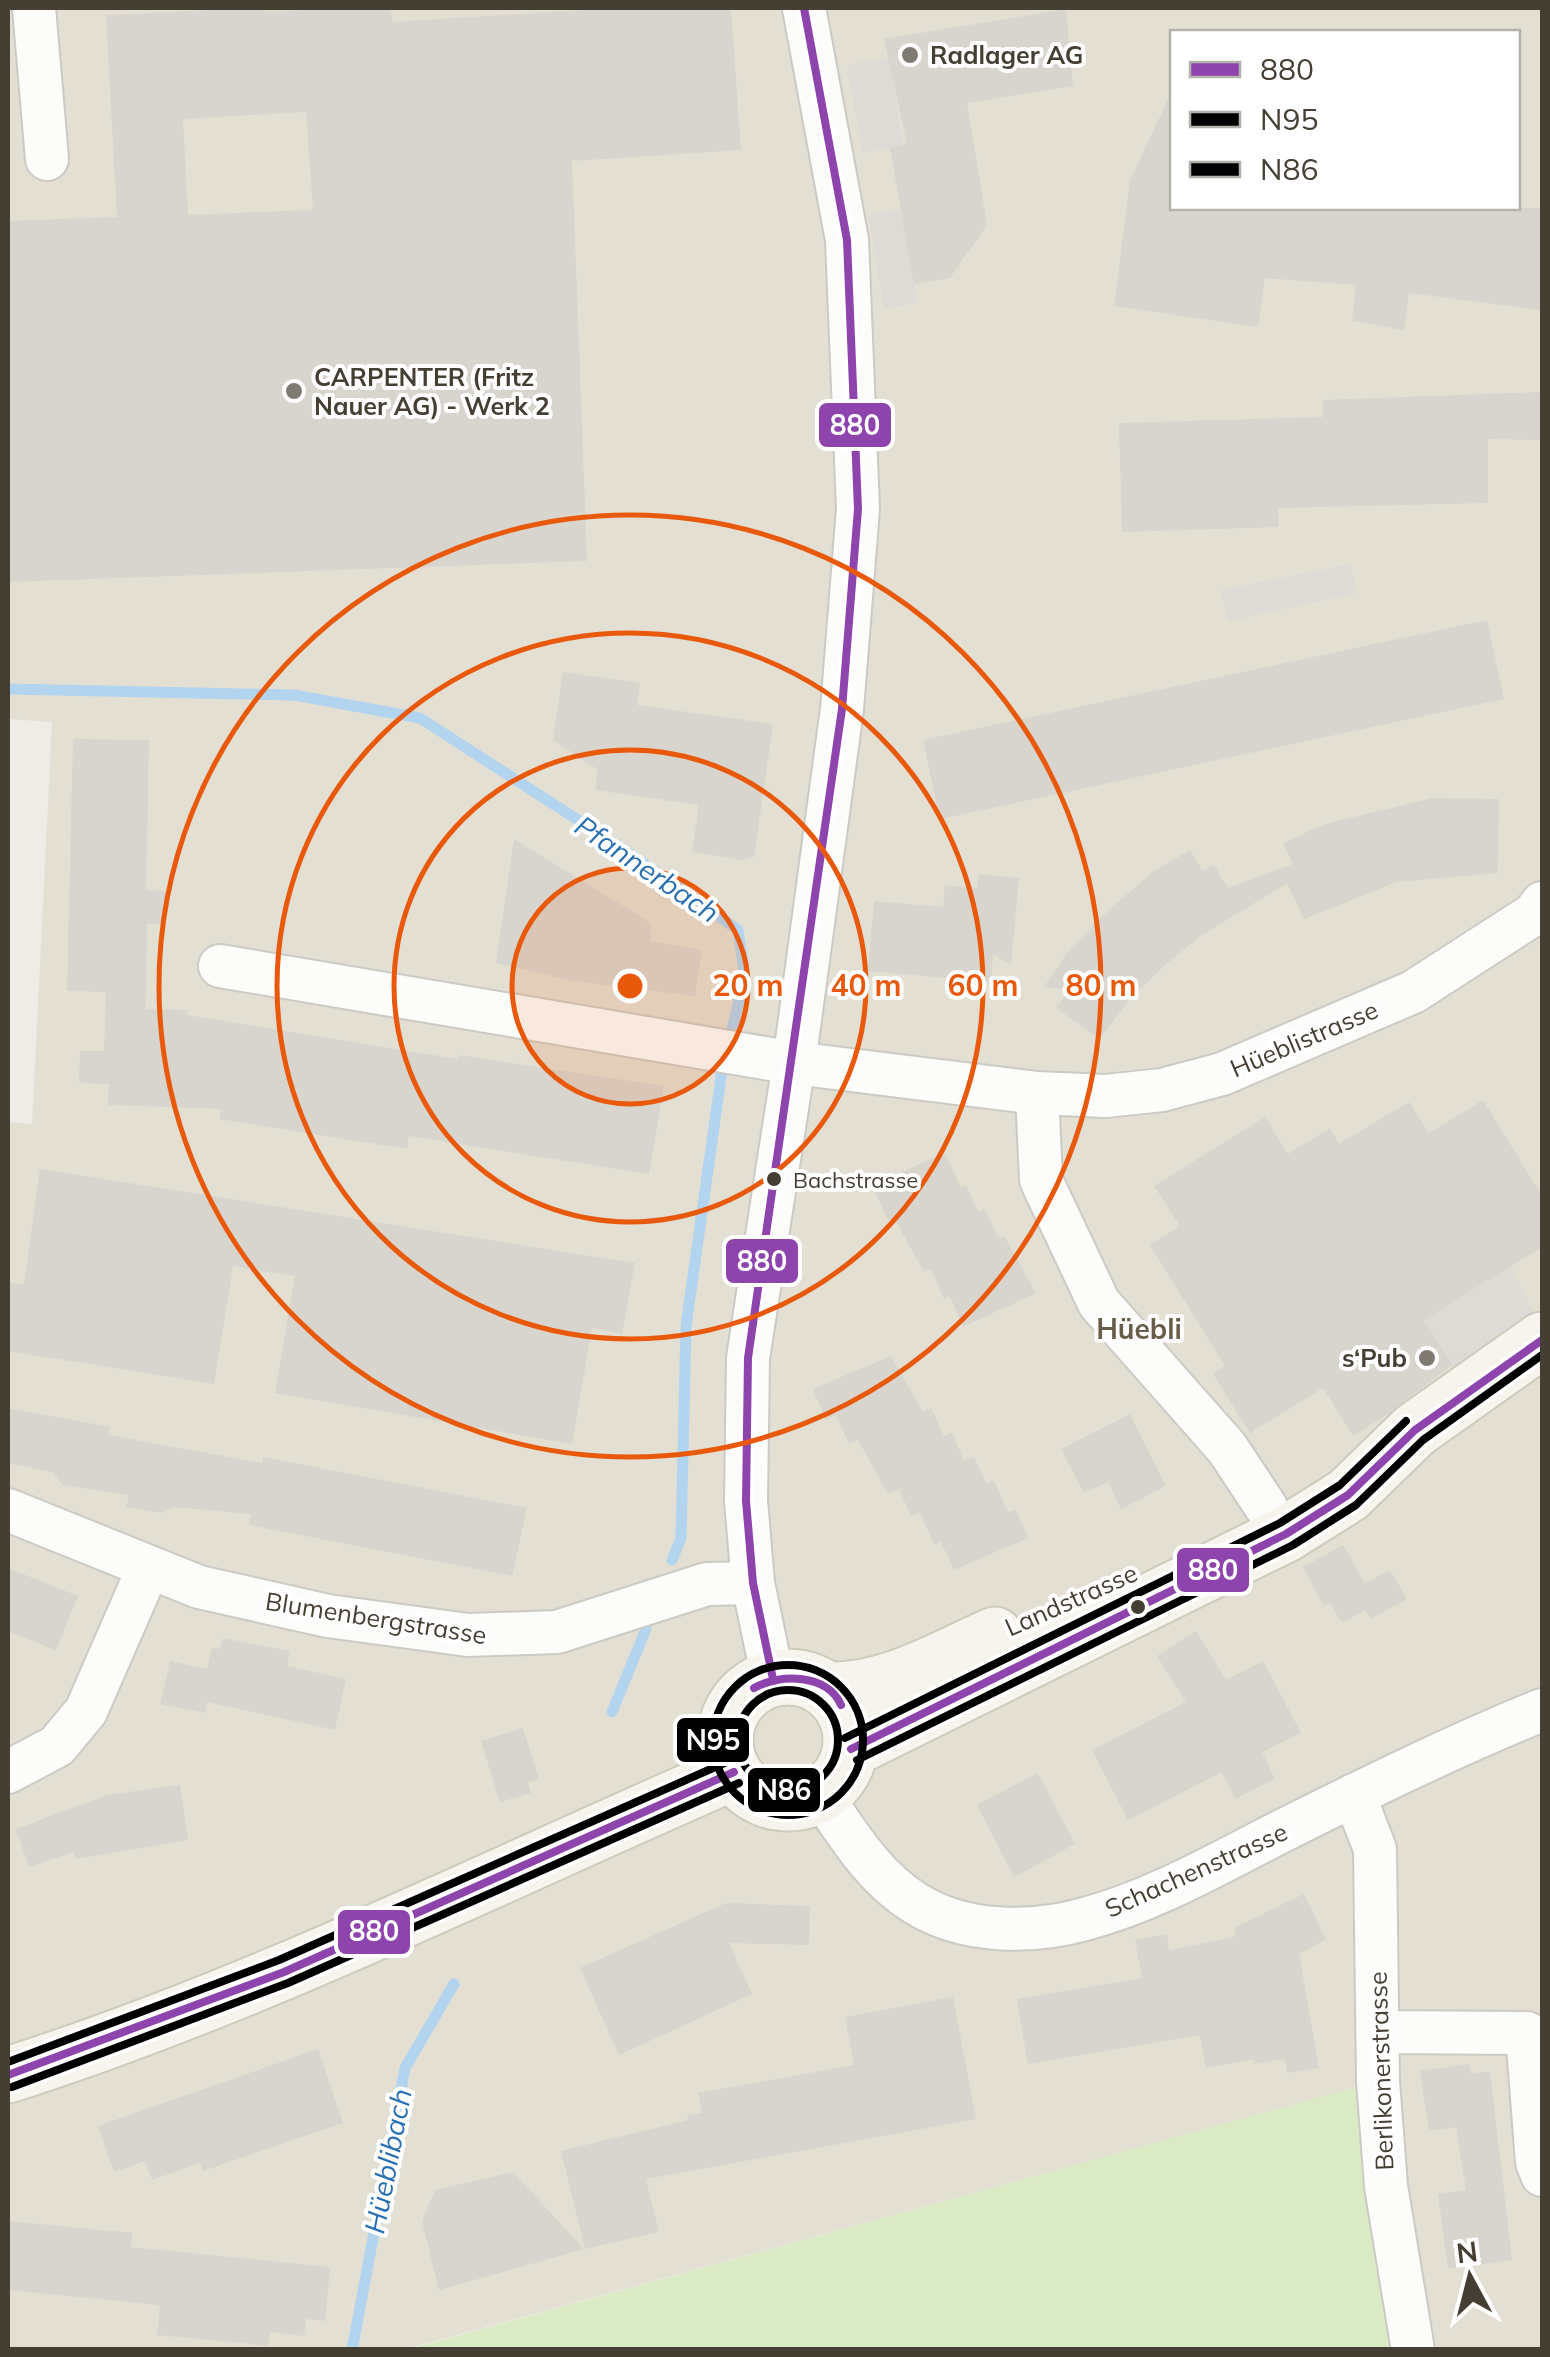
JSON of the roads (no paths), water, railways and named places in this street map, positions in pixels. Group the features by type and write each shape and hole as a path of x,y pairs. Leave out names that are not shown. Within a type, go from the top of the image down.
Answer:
{"main road":[{"name":"Landstrasse","path":"827,1690 881,1686 1181,1550 1415,1430 1542,1340"},
{"name":"Landstrasse","path":"851,1750 1286,1534 1348,1495 1415,1430"},
{"path":"773,1679 810,1681 827,1690 848,1721 851,1750 837,1781 821,1795 782,1804 746,1788 734,1772 725,1735 730,1716 755,1687 773,1679"},
{"path":"8,2075 95,2047 299,1968 734,1772"}],"street":[{"path":"34,8 47,159"},
{"path":"773,1679 752,1584 746,1501 748,1358 776,1060 842,709 858,509 847,240 804,8"},
{"name":"Hüeblistrasse","path":"776,1060 1036,1093 1143,1092 1222,1074 1413,992 1534,914 1542,902"},
{"path":"220,966 776,1060"},
{"path":"1036,1093 1040,1180 1099,1303 1228,1448 1266,1506"},
{"name":"Blumenbergstrasse","path":"8,1510 198,1587 328,1616 468,1636 557,1632 707,1584 752,1584"},
{"path":"8,1772 57,1746 86,1711 148,1569"},
{"name":"Schachenstrasse","path":"821,1795 854,1846 916,1904 962,1922 1010,1930 1084,1920 1183,1881 1354,1794 1542,1710"},
{"name":"Berlikonerstrasse","path":"1354,1794 1375,1850 1386,2186 1413,2350"},
{"path":"1378,2032 1527,2033 1537,2162 1542,2176"}],"waterway":[{"name":"Pfannerbach","path":"8,689 294,695 420,718 626,851 738,930 745,977 722,1070 686,1326 681,1538 672,1560"},
{"name":"Pfannerbach","path":"612,1712 646,1629"},
{"name":"Hüeblibach","path":"352,2350 405,2068 454,1984"}],"place":[{"name":"Radlager AG","path":"910,55"},
{"name":"CARPENTER (Fritz Nauer AG) - Werk 2","path":"294,391"},
{"name":"Bachstrasse","path":"774,1179"},
{"name":"s‘Pub","path":"1427,1358"}],"district":[{"name":"Hüebli","path":"1139,1329"}]}
